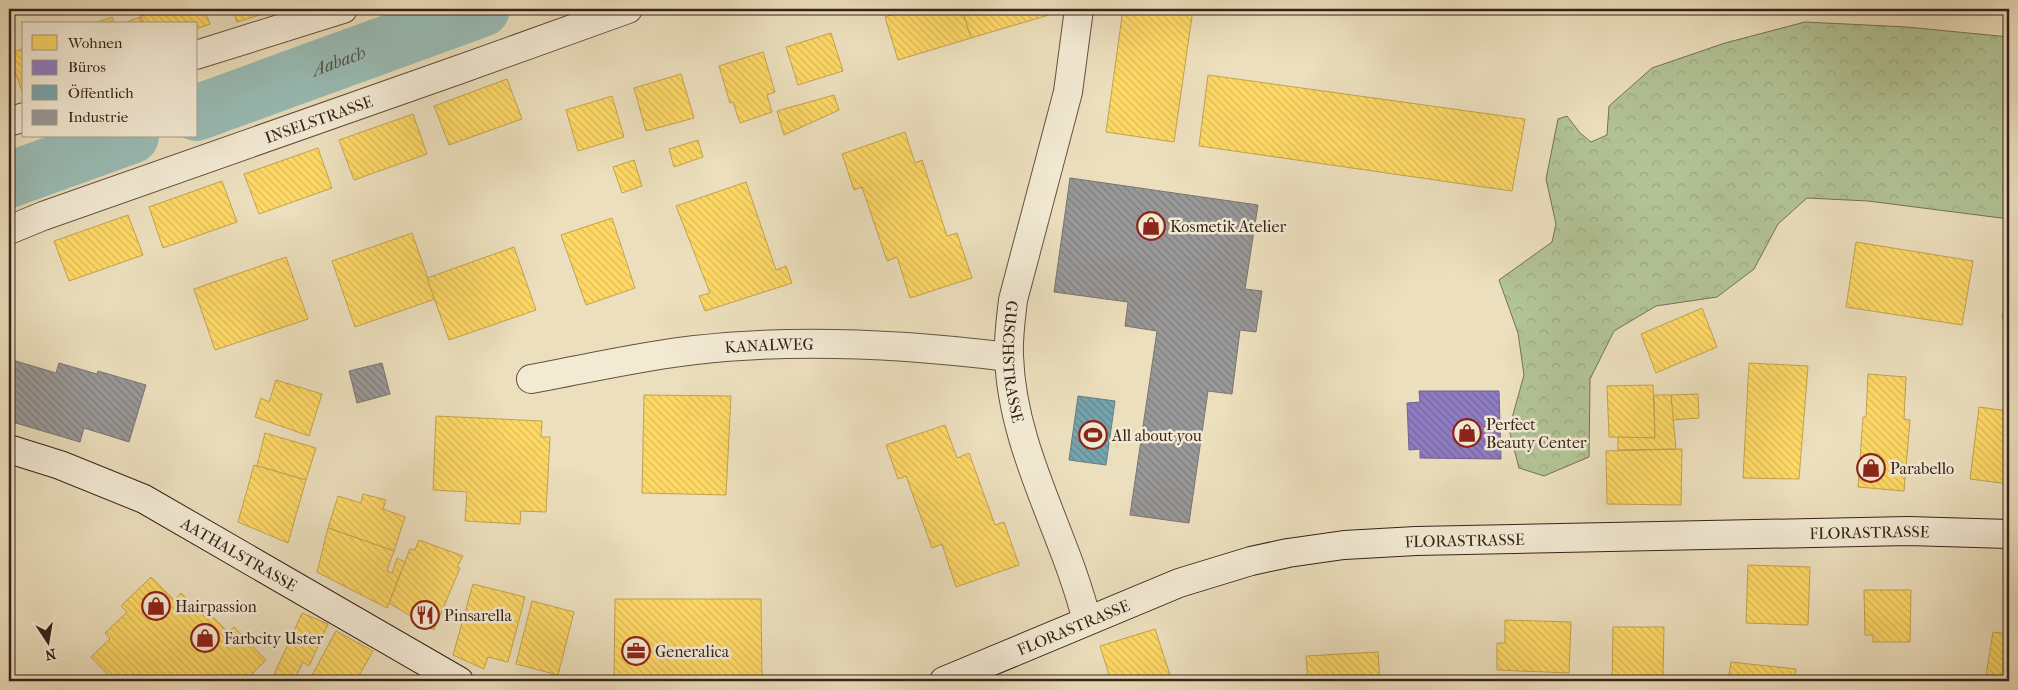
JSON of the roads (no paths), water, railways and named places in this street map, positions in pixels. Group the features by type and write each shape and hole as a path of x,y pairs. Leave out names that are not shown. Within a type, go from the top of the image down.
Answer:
{"street":[{"path":"198,54 343,9"},
{"name":"INSELSTRASSE","path":"9,230 43,216 628,9"},
{"name":"GUSCHSTRASSE","path":"1079,9 1068,92 1013,300 1009,330 1009,357 1012,390 1019,424 1031,464 1080,593 1087,621"},
{"path":"9,122 22,118"},
{"name":"KANALWEG","path":"531,379 695,350 745,346 805,345 939,348 1009,357"},
{"name":"AATHALSTRASSE","path":"9,450 60,465 144,499 459,681"},
{"name":"FLORASTRASSE","path":"944,681 1182,582 1251,561 1288,553 1344,545 1416,541 1908,530 2009,534"}],"waterway":[{"name":"Aabach","path":"198,112 482,9"},
{"name":"Aabach","path":"9,180 125,138"}],"place":[{"name":"Kosmetik Atelier","path":"1151,226"},
{"name":"Perfect Beauty Center","path":"1467,433"},
{"name":"All about you","path":"1093,435"},
{"name":"Parabello","path":"1871,468"},
{"name":"Hairpassion","path":"156,606"},
{"name":"Pinsarella","path":"425,615"},
{"name":"Farbcity Uster","path":"205,638"},
{"name":"Generalica","path":"636,651"}]}
